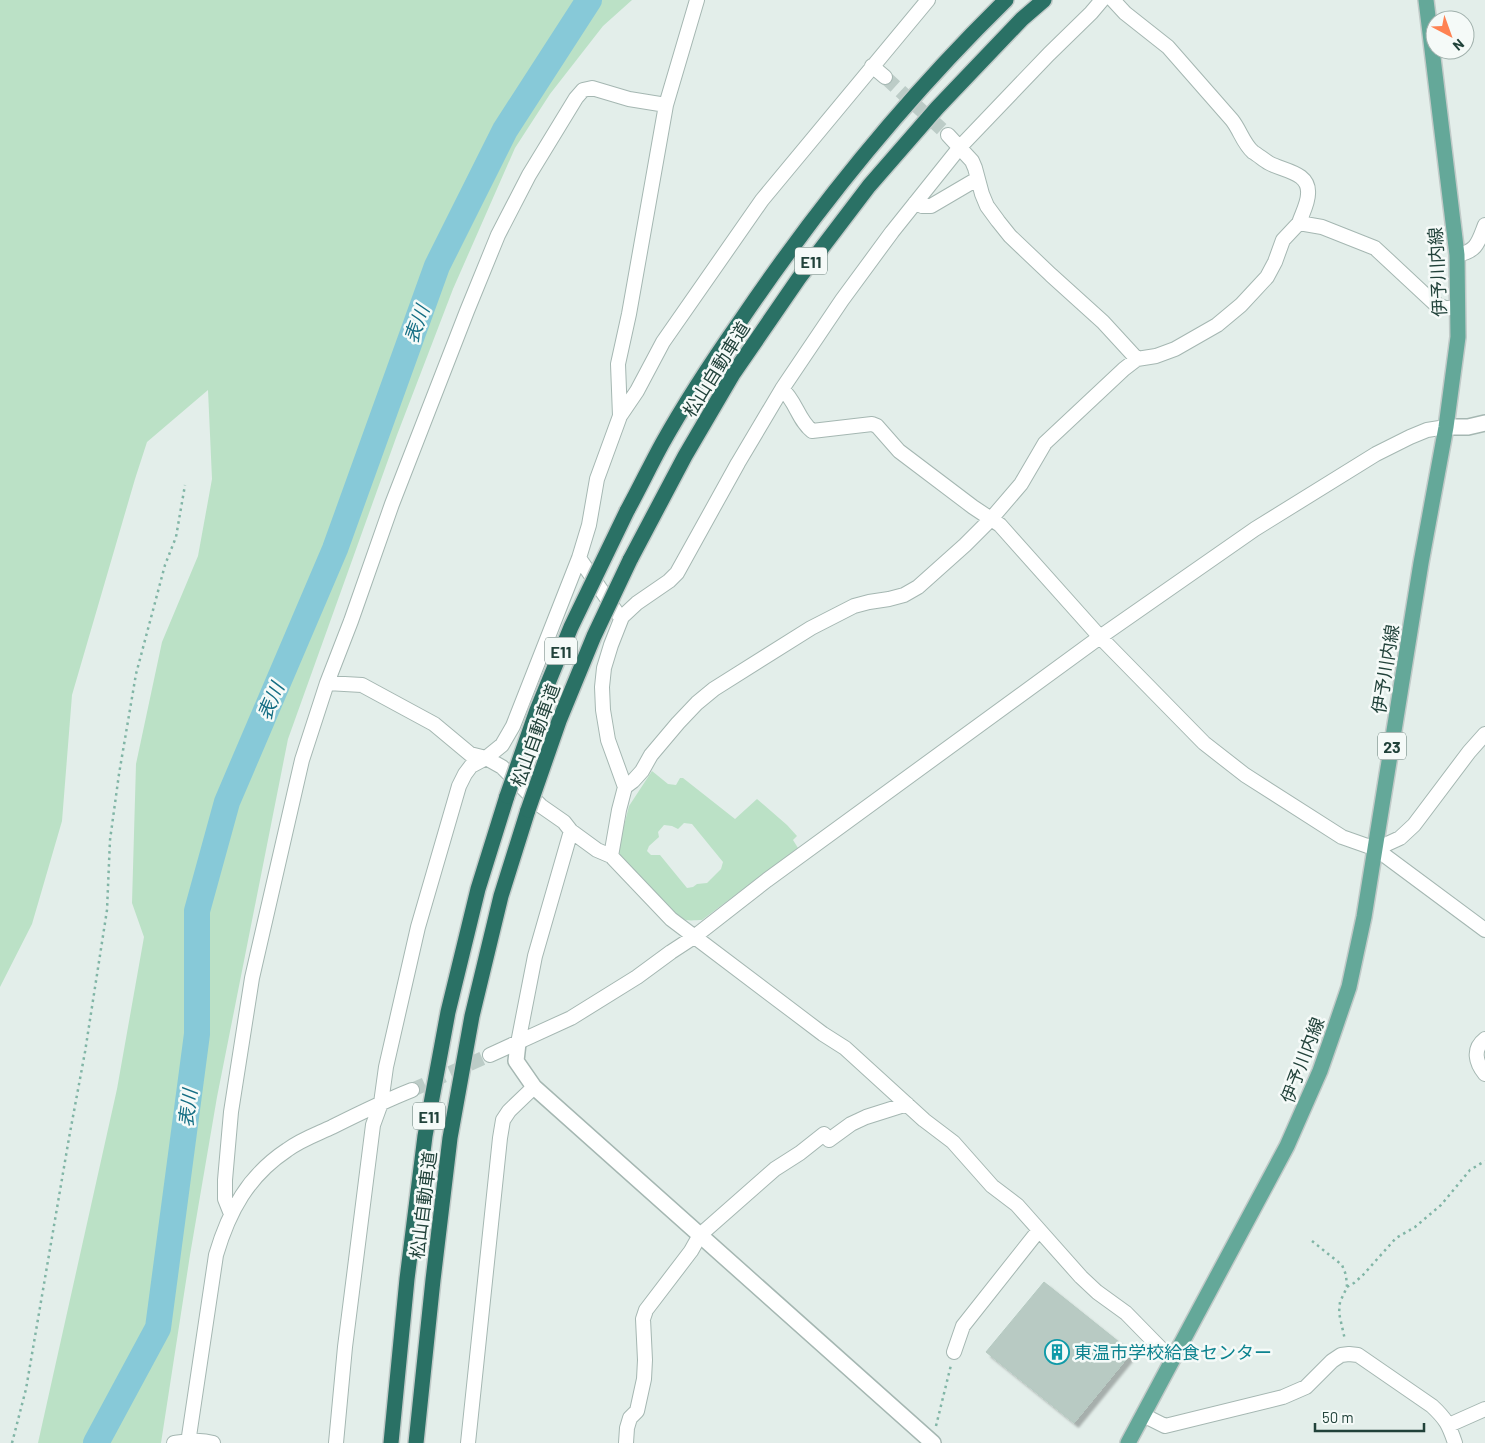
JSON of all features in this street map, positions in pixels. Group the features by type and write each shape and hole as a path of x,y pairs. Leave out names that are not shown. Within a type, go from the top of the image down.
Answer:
{"highway":[{"name":"松山自動車道","path":"391,1443 407,1279 425,1136 448,1012 478,889 507,796 537,710 571,627 662,443 714,360 778,265 850,171 920,91 1006,0"},
{"name":"松山自動車道","path":"416,1443 433,1280 452,1129 472,1016 501,896 528,810 562,712 594,636 630,560 685,456 728,382 799,278 869,186 937,108 1022,19 1044,0"}],"main road":[{"name":"伊予川内線","path":"1128,1443 1287,1146 1320,1071 1349,987 1364,917 1420,572 1446,427 1458,337 1457,255 1426,0"}],"street":[{"path":"620,416 618,364 629,314 666,105 697,0"},
{"path":"336,1443 344,1348 373,1125 381,1103 386,1067 418,927 459,786 471,766 486,758 502,745 513,726 579,558 589,525 597,479 620,416 637,391 663,342 762,200 928,0"},
{"path":"612,856 619,810 625,787 608,740 603,710 602,687 604,668 610,645 622,617 637,603 669,581 677,573 738,463 782,389 842,300 892,232 960,148 1102,0"},
{"path":"625,787 642,771 651,755 678,723 714,689 787,642 854,606 888,599 918,587 965,546 991,519 1021,484 1045,443 1124,369 1137,359 1156,356 1175,349 1217,325 1241,305 1267,277 1283,240 1299,223 1308,194 1308,186 1304,179 1269,163 1251,150 1244,142 1239,129 1232,120 1168,47 1125,13 1113,0"},
{"path":"872,66 885,77"},
{"path":"231,1214 225,1199 225,1180 231,1112 252,978 302,760 326,682 351,621 392,504 467,311 498,235 529,175 576,98 584,90 592,88 629,99 666,105"},
{"path":"948,135 972,161 987,206 1010,236 1103,322 1137,359"},
{"path":"915,203 922,206 931,206 978,179"},
{"path":"1299,223 1322,227 1375,248 1434,303 1445,308 1458,308"},
{"path":"1457,255 1468,253 1474,248 1485,225"},
{"path":"782,389 790,398 804,424 812,431 872,424 877,426 899,451 1000,525 1100,636 1204,743 1245,776 1342,837 1376,849 1485,930"},
{"path":"490,1055 572,1018 636,978 1100,636 1255,529 1376,454 1418,434 1427,430 1446,427 1468,427 1485,424"},
{"path":"579,558 617,613 622,617"},
{"path":"326,682 362,685 437,727 470,754 486,758 502,767 541,806 564,822 571,831 597,850 612,856 671,920 823,1034 845,1048 924,1120 953,1142 992,1186 1017,1205 1081,1277 1097,1292 1126,1313 1172,1360"},
{"path":"1376,849 1400,838 1414,824 1485,734"},
{"path":"571,831 535,956 516,1061 534,1087 932,1443"},
{"path":"1485,1039 1480,1043 1477,1059 1478,1065 1485,1074"},
{"path":"468,1443 503,1120 509,1111 534,1087"},
{"path":"213,1443 206,1441 183,1442 216,1255 231,1214 244,1191 257,1175 288,1148 412,1090"},
{"path":"626,1443 630,1418 637,1411 644,1379 643,1320 646,1310 691,1251 700,1235 775,1169 800,1153 824,1134 829,1140 851,1124 866,1117 907,1104"},
{"path":"954,1352 963,1326 1039,1230"},
{"path":"1143,1415 1165,1426 1283,1397 1306,1386 1341,1355 1349,1354 1358,1355 1432,1406 1449,1425 1455,1443"},
{"path":"1449,1425 1485,1408"}],"path":[{"path":"12,1443 26,1388 85,1052 107,910 110,840 136,674 165,565 176,536 185,486"},
{"path":"1347,1287 1363,1276 1396,1238 1415,1227 1441,1204 1470,1170 1485,1161"},
{"path":"1312,1240 1342,1265 1346,1275 1347,1287 1340,1302 1339,1313 1349,1354"},
{"path":"932,1443 954,1352"}],"green space":[{"path":"0,0 632,0 603,26 550,94 515,148 453,289 397,435 288,739 217,1097 161,1443 38,1443 117,1089 144,937 132,903 136,764 162,642 198,556 212,479 208,390 147,442 72,695 62,821 32,924 0,987"},
{"path":"652,771 668,784 676,785 680,778 683,778 735,819 757,799 797,836 793,840 798,848 702,920 686,920 669,909 640,880 617,853 629,806","holes":["684,823 692,824 723,862 721,869 707,883 687,888 660,855 651,855 647,851 649,846 659,837 658,832 664,825 678,829"]}],"building":[{"name":"東温市学校給食センター","path":"1044,1282 1124,1346 1127,1352 1128,1357 1074,1423 986,1352"}],"waterway":[{"name":"表川","path":"96,1443 158,1328 197,1034 197,911 227,802 335,549 437,266 505,130 589,0"}],"tunnel":[{"path":"885,77 948,135"},
{"path":"412,1090 490,1055"}],"place":[{"name":"東温市学校給食センター","path":"1057,1352"}]}
